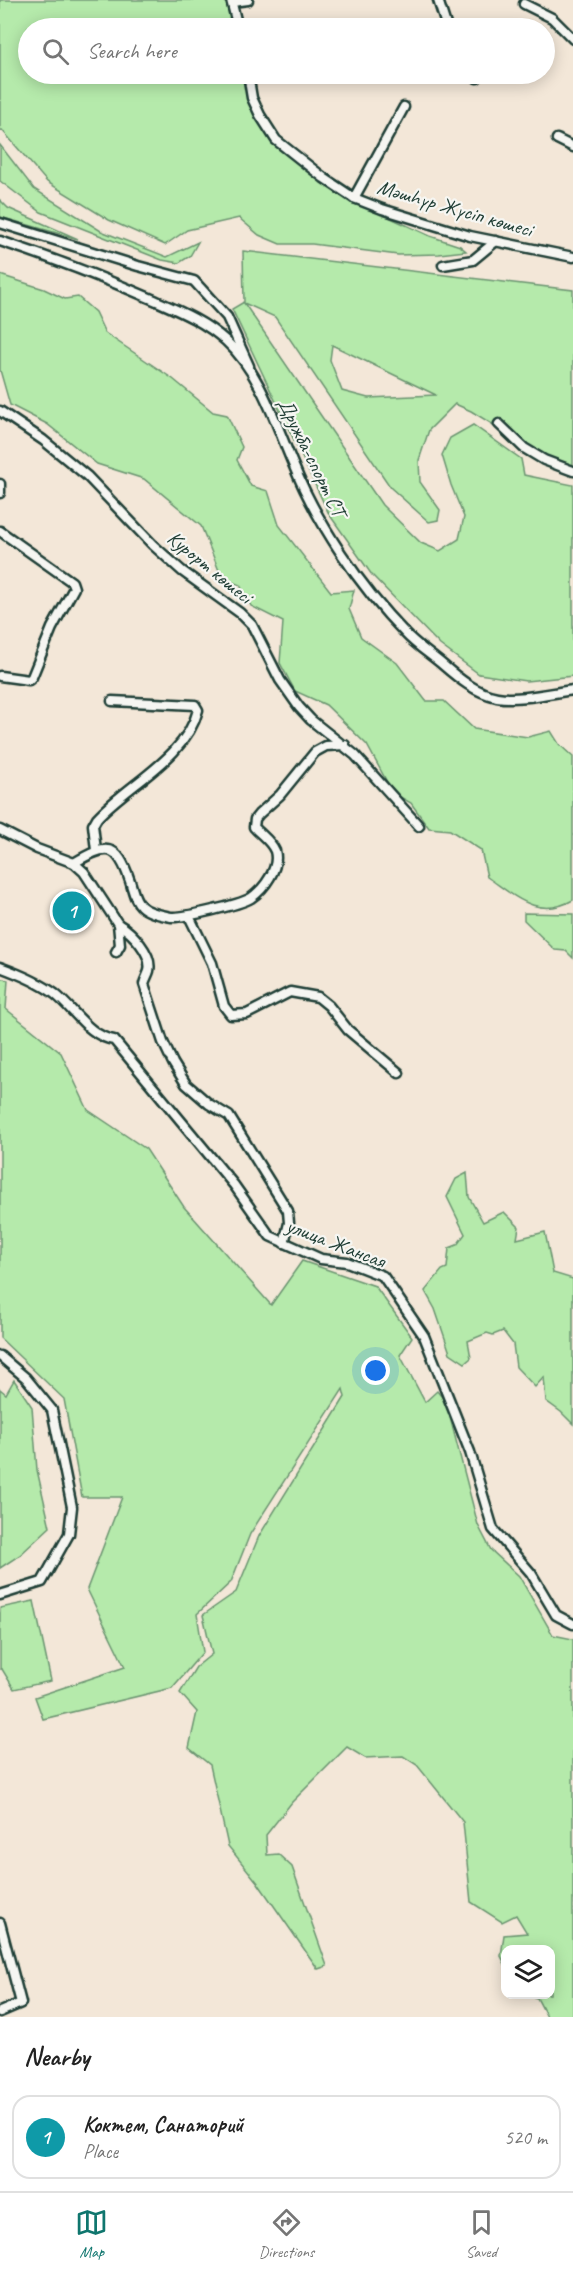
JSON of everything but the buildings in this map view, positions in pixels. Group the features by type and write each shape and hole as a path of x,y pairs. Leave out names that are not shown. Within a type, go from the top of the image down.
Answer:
{"street":[{"path":"236,18 232,1 248,0"},
{"path":"438,0 444,18"},
{"path":"524,4 552,18"},
{"path":"555,21 573,39"},
{"name":"Мәшhүр Жүсіп көшесі","path":"250,84 252,98 276,140 324,178 354,198 382,209 496,241 573,257"},
{"path":"354,198 404,107"},
{"path":"557,139 573,147"},
{"path":"0,223 194,281 227,317 251,372"},
{"name":"Дружба-спорт СТ","path":"0,241 101,276 202,322 228,343 251,372 308,497 329,533 376,600 405,634 477,690 494,697 507,699 573,690"},
{"path":"443,265 473,260 496,241"},
{"name":"Курорт көшесі","path":"0,411 61,454 87,476 174,564 240,613 252,625 280,680 299,707 311,720 345,745 419,826"},
{"path":"499,424 524,448 544,460 573,471"},
{"path":"0,484 0,493"},
{"path":"0,531 72,582 74,588 52,628 32,677 29,680 0,676"},
{"path":"96,850 93,825 97,818 156,769 175,749 188,731 198,710 195,705 177,703 112,701"},
{"path":"74,863 96,850 113,851 118,855 134,895 141,906 162,915 189,916 251,898 265,885 272,873 276,854 272,846 254,827 255,819 280,795 315,752 326,747 345,745"},
{"path":"0,830 37,849 74,863 84,872 118,924 135,936 149,965 149,973 144,984 163,1042 173,1063 186,1084 208,1104 229,1116 288,1211 290,1223 284,1243"},
{"path":"189,916 212,963 224,1006 231,1015 247,1014 290,992 318,997 330,1006 348,1030 399,1073"},
{"path":"116,952 120,945 118,924"},
{"name":"улица Жансая","path":"0,967 45,987 58,996 99,1036 114,1041 234,1185 270,1236 321,1259 347,1262 383,1276 424,1336 470,1452 493,1529 531,1573 556,1615 573,1624"},
{"path":"0,1356 26,1378 52,1410 72,1507 69,1534 42,1582 0,1595"},
{"path":"0,1923 21,2003 0,2012"}],"green space":[{"path":"0,0 230,0 233,18 18,18 18,84 246,84 254,113 273,141 317,178 345,197 430,236 460,246 466,251 398,255 312,244 280,244 259,235 239,218 187,230 165,245 109,220 47,182 2,130 0,131"},
{"path":"0,145 34,189 101,231 167,257 198,242 190,256 179,263 162,260 41,212 0,181"},
{"path":"0,200 8,208 78,239 0,217"},
{"path":"243,251 573,290 573,468 560,466 471,411 455,404 429,430 419,460 420,482 440,510 438,520 429,522 391,488 275,317 244,303 382,505 421,543 440,551 459,539 464,517 442,455 450,438 473,425 521,459 524,475 573,485 573,676 526,681 479,674 440,645 372,575 329,514 232,309 244,302","holes":["332,345 436,395 368,398 342,391 330,360"]},
{"path":"0,275 44,289 65,299 78,297 95,312 105,333 173,379 213,412 227,415 242,447 237,460 251,486 268,491 279,525 331,592 354,590 349,609 361,637 397,663 426,701 444,701 474,729 528,737 551,731 559,744 573,757 573,900 549,908 538,907 517,898 487,877 481,850 450,830 429,828 411,803 393,793 367,745 326,705 295,691 280,663 283,622 251,606 240,585 222,578 201,526 144,479 97,464 47,424 10,405 0,370"},
{"path":"524,913 573,914 573,958 566,951 555,950 524,920"},
{"path":"0,978 8,980 6,1009 61,1053 88,1110 146,1149 184,1207 271,1305 302,1261 375,1286 412,1337 400,1355 425,1402 437,1391 446,1402 478,1525 491,1550 519,1576 553,1635 573,1639 573,2017 547,2017 538,1999 555,1999 555,1945 503,1945 504,1935 527,1933 516,1915 502,1922 471,1902 463,1822 417,1765 403,1756 365,1758 347,1747 292,1802 266,1835 267,1855 278,1854 292,1867 327,1966 318,1969 258,1883 228,1846 210,1765 189,1748 197,1712 180,1693 196,1667 212,1654 203,1615 236,1592 259,1536 345,1397 343,1389 250,1534 231,1582 197,1614 203,1652 172,1688 43,1719 35,1697 125,1667 87,1589 122,1497 82,1497 64,1399 0,1338"},
{"path":"467,1173 469,1197 483,1222 504,1212 519,1227 517,1239 545,1232 553,1273 573,1279 573,1424 546,1401 544,1377 535,1387 516,1367 513,1344 503,1331 493,1335 487,1333 468,1341 471,1358 465,1363 450,1353 435,1309 425,1291 442,1270 447,1268 449,1248 457,1245 465,1234 447,1197 456,1179"},
{"path":"14,1380 32,1407 37,1470 50,1527 20,1555 0,1568 0,1389 6,1394"},
{"path":"34,1601 51,1681 14,1689 0,1669 0,1608"}],"place":[{"name":"Коктем, Санаторий","path":"72,911"}]}
